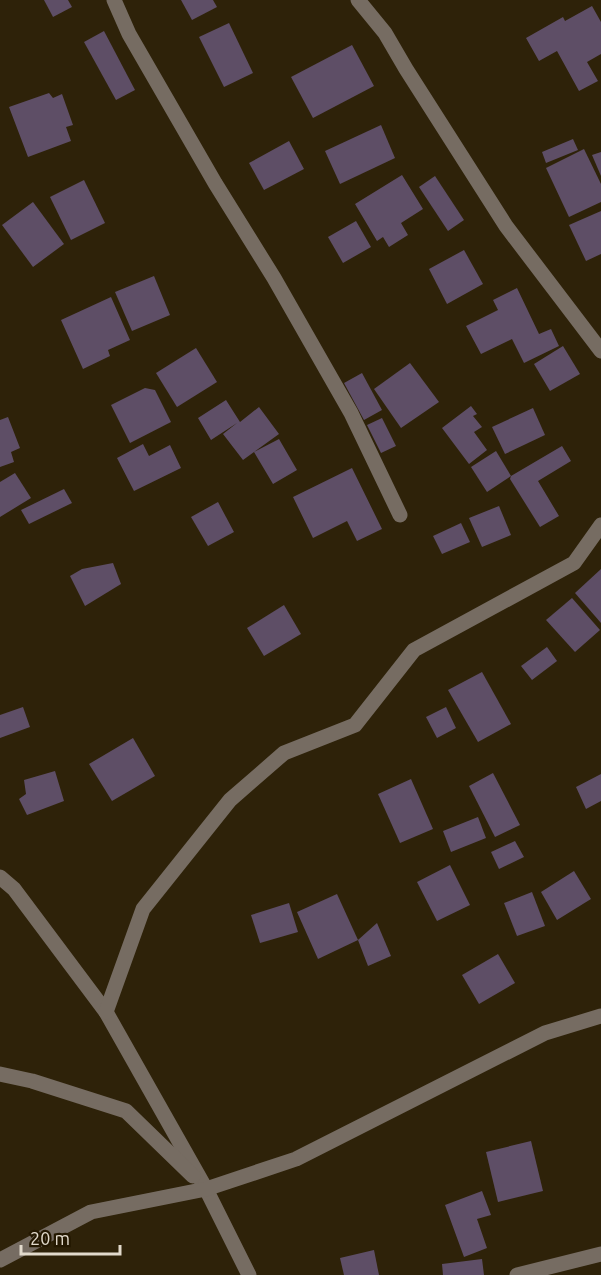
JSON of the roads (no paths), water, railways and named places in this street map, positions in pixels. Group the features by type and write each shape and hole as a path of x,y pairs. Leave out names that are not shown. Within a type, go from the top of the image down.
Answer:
{"street":[{"path":"114,0 129,34 203,164 274,278 351,413 400,515"},
{"path":"358,0 385,33 506,226 601,351"},
{"path":"106,1012 143,909 230,800 284,753 355,725 414,650 574,563 601,525"},
{"path":"0,877 14,889 106,1012 206,1189 249,1275"},
{"path":"0,1260 91,1212 206,1189 296,1159 546,1033 601,1016"},
{"path":"0,1074 32,1081 126,1111 206,1189"},
{"path":"517,1275 601,1254"}]}
